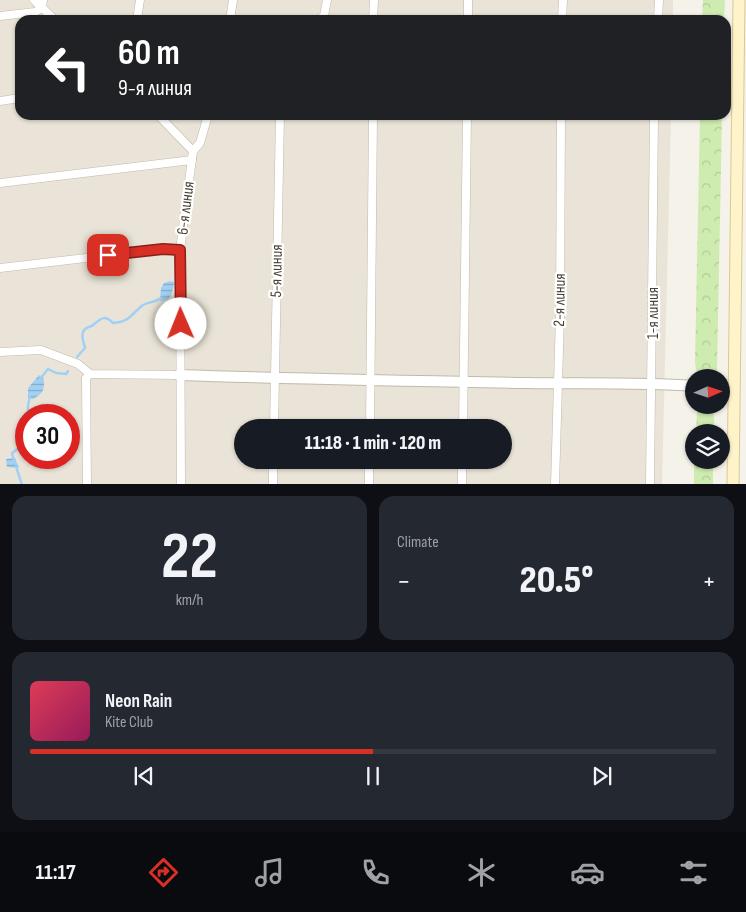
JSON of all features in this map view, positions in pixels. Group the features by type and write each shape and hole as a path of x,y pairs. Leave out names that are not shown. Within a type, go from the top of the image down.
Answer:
{"main road":[{"path":"733,484 739,0"}],"street":[{"path":"34,0 43,4 51,15"},
{"path":"138,15 140,0"},
{"path":"231,15 233,0"},
{"path":"324,15 327,0"},
{"path":"373,15 374,0"},
{"path":"468,0 468,15"},
{"path":"562,15 563,0"},
{"path":"658,15 659,0"},
{"path":"0,16 35,12 43,4"},
{"path":"0,101 15,99"},
{"path":"162,120 192,155"},
{"name":"6-я линия","path":"181,484 180,250 192,155 200,143 207,120"},
{"name":"5-я линия","path":"274,419 280,120"},
{"path":"370,419 372,120"},
{"path":"463,419 467,120"},
{"name":"2-я линия","path":"555,484 561,120"},
{"name":"1-я линия","path":"650,484 654,120"},
{"path":"0,183 192,155"},
{"path":"0,268 163,249 180,250"},
{"path":"0,352 41,350 78,364 90,374 371,381 685,386"},
{"path":"86,484 86,378 90,374"},
{"path":"730,389 734,389"},
{"path":"273,469 273,484"},
{"path":"369,469 369,484"},
{"path":"462,469 462,484"}],"shaded area":[{"path":"0,0 673,0 673,15 15,15 15,120 671,120 662,484 0,484"}],"green space":[{"path":"703,0 725,0 724,15 702,15"},
{"path":"700,120 722,120 717,369 696,369"},
{"path":"697,414 714,414 714,424 696,424"},
{"path":"694,469 713,469 713,484 694,484"}],"water":[{"path":"174,282 173,291 167,300 160,301 161,288 164,283"},
{"path":"39,375 43,377 43,390 33,399 28,398 28,388"},
{"path":"15,458 15,468 7,467 6,459"}],"waterway":[{"path":"77,357 85,348 82,336 86,328 103,318 113,323 123,321 143,305 161,298"},
{"path":"40,379 48,369 56,373 66,374 68,371"},
{"path":"28,404 30,397"},
{"path":"14,461 12,453 15,451"},
{"path":"17,469 22,484"}],"route":[{"path":"108,255 163,249 180,250 181,324"}]}
